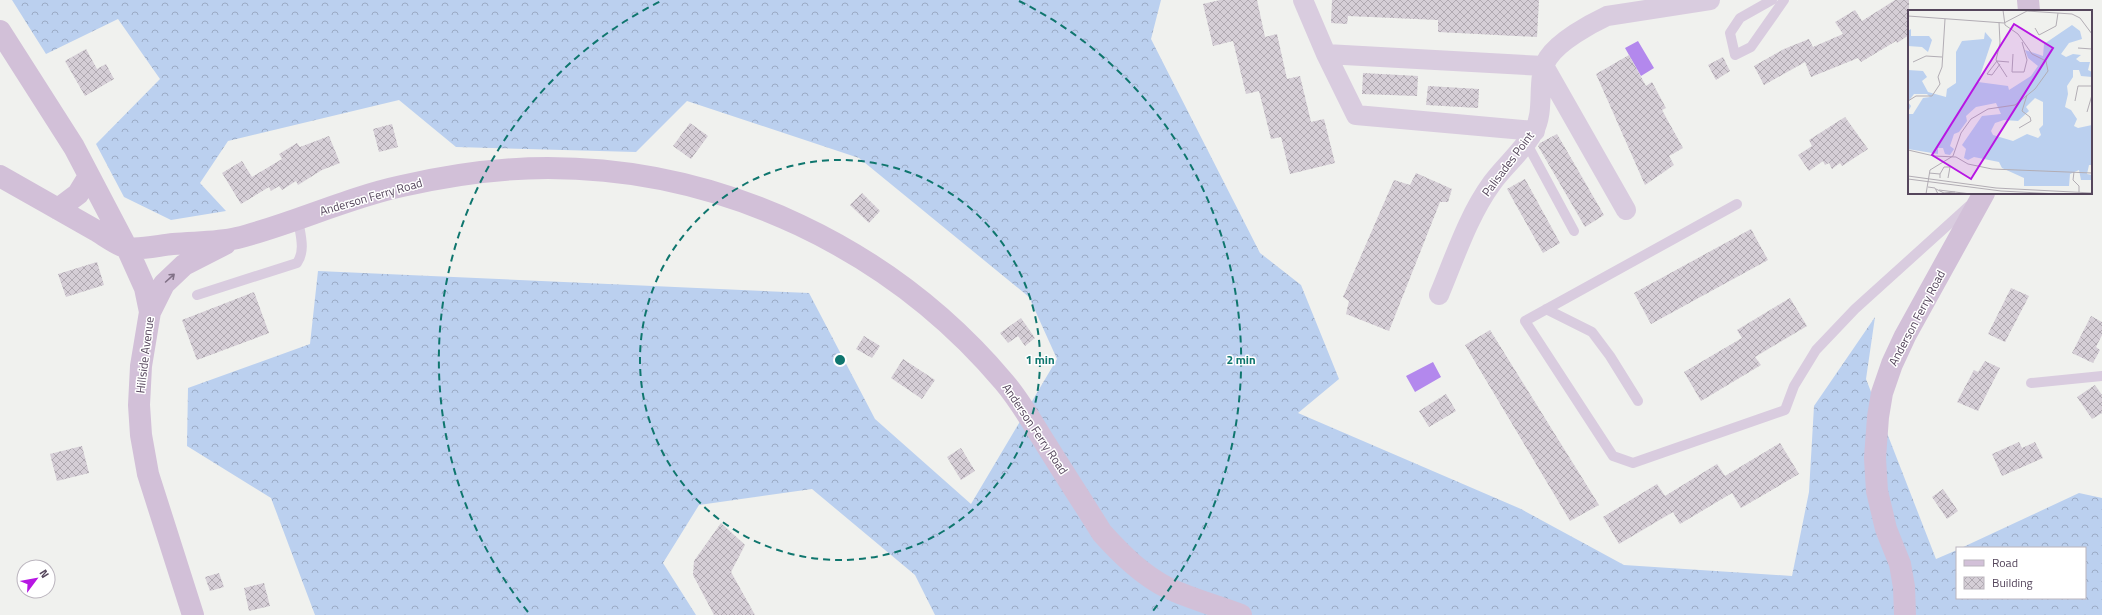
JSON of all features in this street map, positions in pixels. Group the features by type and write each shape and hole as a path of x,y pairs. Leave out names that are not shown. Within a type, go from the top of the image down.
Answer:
{"street":[{"path":"1303,0 1326,54 1356,115 1530,137"},
{"path":"1544,66 1549,56 1558,47 1592,23 1607,16 1710,0"},
{"path":"2028,0 2029,10"},
{"name":"Hillside Avenue","path":"0,31 74,147 127,248 145,288 150,312 141,366 139,405 141,436 148,474 193,615"},
{"path":"1326,54 1544,66"},
{"path":"1544,66 1626,210"},
{"name":"Palisades Point","path":"1439,295 1475,208 1493,182 1530,137 1542,95 1544,66"},
{"name":"Anderson Ferry Road","path":"127,248 234,239 398,187 455,175 502,170 549,168 595,170 650,177 688,185 733,198 777,214 819,234 860,257 899,284 936,313 970,345 1017,397 1102,533 1135,566 1168,588 1241,615"},
{"path":"0,176 127,248"},
{"path":"58,209 78,194 89,176"},
{"name":"Anderson Ferry Road","path":"1906,615 1904,587 1900,564 1886,528 1877,491 1875,458 1878,417 1882,393 1892,364 1905,336 1983,194"},
{"path":"150,312 164,284 184,265 234,239"}],"lane":[{"path":"1772,0 1740,18 1730,33 1735,55 1751,47 1784,0"},
{"path":"1530,137 1574,231"},
{"path":"1737,204 1525,321 1614,456 1633,463 1785,410 1794,386 1816,350 1855,309 1983,194"},
{"path":"197,295 297,263 301,256 302,245 298,219"},
{"path":"1546,309 1592,332 1610,356 1638,401"},
{"path":"2031,383 2102,376"}],"green space":[{"path":"12,0 1161,0 1151,39 1260,253 1301,285 1339,379 1298,413 1521,509 1624,565 1792,576 1809,492 1814,406 1875,317 1866,379 1936,559 1956,550 1956,599 2086,599 2086,547 1963,547 2079,493 2102,498 2102,615 935,615 915,575 812,489 699,505 663,563 696,615 315,615 271,498 187,446 188,388 310,344 318,271 809,293 875,419 971,504 1057,359 1029,297 859,158 687,101 636,152 456,147 399,100 228,141 200,183 226,211 171,220 124,197 96,144 160,79 118,19 46,54"}],"shaded area":[{"path":"1638,41 1654,68 1641,76 1625,48"},
{"path":"1433,362 1441,377 1415,392 1406,376"}],"building":[{"path":"1220,0 1257,0 1265,37 1277,34 1287,79 1300,76 1311,122 1324,119 1335,163 1290,174 1281,137 1271,139 1259,91 1246,94 1233,41 1213,46 1203,4"},
{"path":"1332,0 1539,0 1537,37 1438,32 1438,20 1348,16 1347,24 1331,23"},
{"path":"1895,0 1909,0 1908,36 1897,43 1896,41 1861,62 1858,58 1811,77 1805,62 1764,85 1754,66 1784,49 1809,39 1813,47 1843,34 1835,22 1855,10 1862,21"},
{"path":"86,49 97,69 106,64 114,79 85,96 65,61"},
{"path":"1629,55 1646,86 1652,82 1666,108 1662,110 1683,148 1669,156 1674,165 1645,185 1596,74"},
{"path":"1723,57 1730,71 1716,80 1708,65"},
{"path":"1363,73 1418,76 1417,96 1362,94"},
{"path":"1428,86 1479,89 1478,108 1426,105"},
{"path":"1845,117 1868,149 1842,166 1840,163 1832,169 1829,163 1825,165 1823,161 1809,171 1798,155 1812,146 1809,140"},
{"path":"690,123 708,136 691,159 673,146"},
{"path":"392,124 398,147 379,152 373,129"},
{"path":"1557,134 1604,215 1585,227 1538,146 1540,143"},
{"path":"329,136 340,163 322,170 298,185 296,181 282,190 279,186 271,191 269,187 241,204 222,173 242,161 252,177 282,159 279,154 297,143 300,147"},
{"path":"1416,173 1452,189 1448,202 1440,202 1389,331 1346,314 1349,301 1343,297 1394,180 1410,185"},
{"path":"1525,179 1560,243 1543,253 1507,189"},
{"path":"862,193 880,211 869,223 850,205"},
{"path":"1751,229 1768,260 1651,324 1634,293"},
{"path":"97,262 104,285 66,297 58,274"},
{"path":"2011,288 2029,296 2005,342 1988,334"},
{"path":"254,292 269,333 197,360 182,320"},
{"path":"1790,298 1807,326 1755,357 1761,365 1701,401 1684,372 1742,338 1737,330"},
{"path":"2091,316 2102,322 2102,335 2096,347 2100,350 2093,363 2072,353"},
{"path":"1021,318 1035,338 1025,346 1018,336 1008,343 1000,333"},
{"path":"1490,330 1599,505 1570,521 1465,345"},
{"path":"864,336 880,346 872,358 856,349"},
{"path":"903,359 935,380 922,399 891,378"},
{"path":"1985,361 2000,368 1978,411 1957,402 1974,370 1978,372"},
{"path":"2095,385 2102,395 2102,413 2092,419 2077,397"},
{"path":"1446,394 1456,411 1429,427 1419,411"},
{"path":"2019,442 2022,448 2035,442 2043,458 2002,476 1992,454"},
{"path":"1780,443 1799,474 1741,508 1732,493 1680,524 1673,512 1619,544 1603,517 1657,484 1665,496 1717,464 1725,476"},
{"path":"82,446 89,473 57,481 50,454"},
{"path":"961,448 975,471 961,480 947,457"},
{"path":"1943,489 1958,511 1947,519 1932,497"},
{"path":"721,523 745,545 731,572 755,615 714,615 693,575 694,561"},
{"path":"219,573 224,587 210,591 205,577"},
{"path":"264,583 270,606 249,611 244,588"}]}
